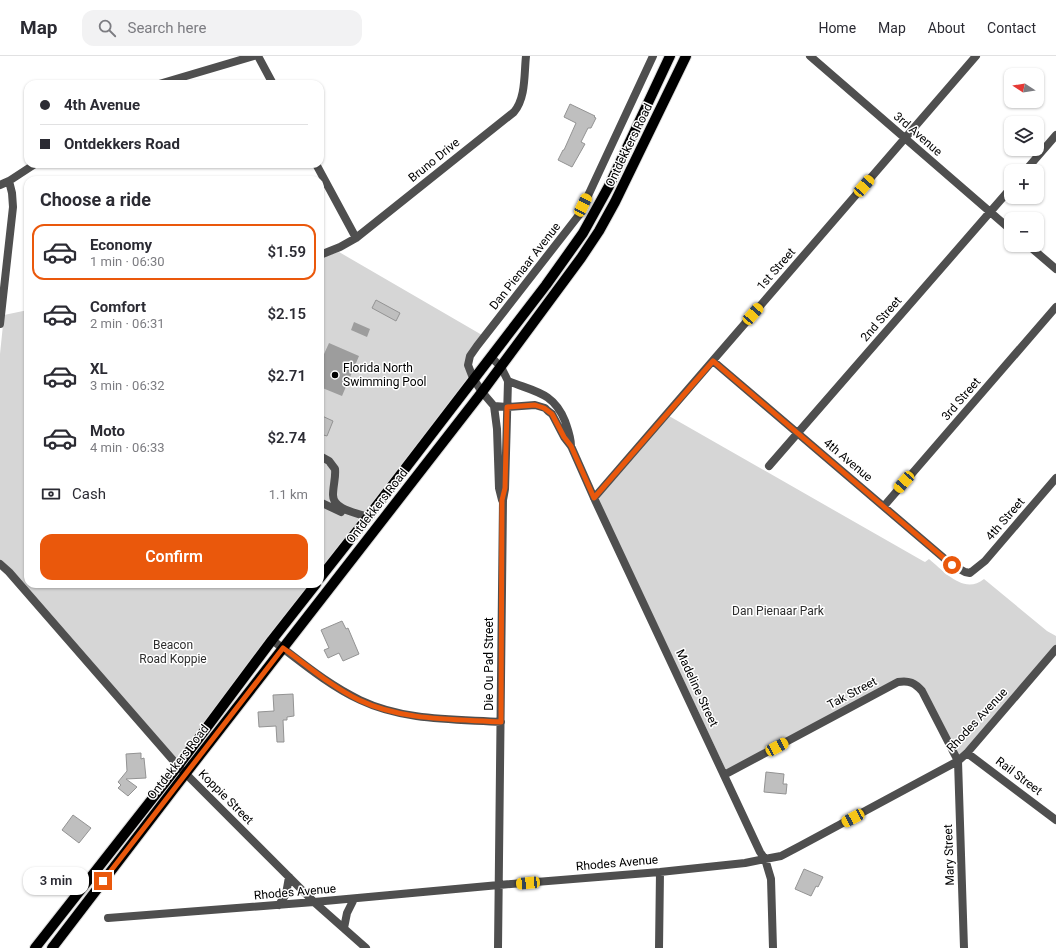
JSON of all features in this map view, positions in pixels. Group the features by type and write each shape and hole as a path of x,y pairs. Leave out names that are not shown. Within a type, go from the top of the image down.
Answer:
{"main road":[{"name":"Ontdekkers Road","path":"324,573 366,520 473,378 491,357 546,284 590,221 609,186 670,56"},
{"name":"Ontdekkers Road","path":"52,948 482,392 581,258 599,231 633,167 686,56"},
{"name":"Ontdekkers Road","path":"35,948 178,766 313,588"}],"street":[{"path":"173,80 254,56"},
{"path":"258,56 271,80"},
{"name":"Bruno Drive","path":"324,253 356,238 514,112 518,106 522,94 526,56"},
{"name":"Dan Pienaar Avenue","path":"473,378 468,365 470,356 579,214 653,56"},
{"name":"3rd Avenue","path":"810,56 904,139 1004,224"},
{"name":"1st Street","path":"594,498 976,56"},
{"path":"1031,164 1056,136"},
{"path":"0,185 30,168"},
{"path":"324,179 356,238"},
{"path":"0,324 13,207 9,181"},
{"name":"2nd Street","path":"769,466 1004,196"},
{"path":"1036,252 1056,269"},
{"name":"3rd Street","path":"884,506 1056,307"},
{"name":"Die Ou Pad Street","path":"491,357 501,367 508,381 505,488 502,500 498,948"},
{"name":"4th Avenue","path":"713,361 952,565 970,573"},
{"path":"473,378 494,406"},
{"name":"Madeline Street","path":"508,381 545,395 556,404 571,437 571,446"},
{"name":"Madeline Street","path":"494,406 507,407 535,405 544,408 552,414 564,437 571,446 760,852 765,859 771,879 773,948"},
{"name":"Die Ou Pad Street","path":"494,406 497,429 499,488 502,500"},
{"path":"324,458 329,461 335,469 333,495 335,503 366,520"},
{"name":"4th Street","path":"970,573 985,561 1056,478"},
{"path":"324,504 366,520"},
{"name":"Koppie Street","path":"0,564 9,572 178,766 314,902 366,948"},
{"path":"272,640 348,694 376,706 404,715 501,722"},
{"name":"Rhodes Avenue","path":"108,918 354,899 499,885 660,872 745,863 781,856 958,761 967,753 1055,650"},
{"name":"Tak Street","path":"724,775 898,682 907,681 916,684 922,692 958,761"},
{"name":"Rail Street","path":"967,753 1056,820"},
{"name":"Mary Street","path":"958,761 964,948"},
{"path":"659,948 660,872"},
{"path":"279,905 286,894 289,877"},
{"path":"344,928 348,912 354,899"}],"green space":[{"path":"339,252 482,335 466,358 469,376 324,566 324,257"},
{"name":"Beacon Road Koppie","path":"24,311 24,587 0,560 0,354 4,315"},
{"name":"Dan Pienaar Park","path":"669,416 923,561 925,562 929,559 955,580 969,584 977,583 984,579 1047,631 1056,636 1056,645 959,756 911,679 726,770 598,499"},
{"name":"Beacon Road Koppie","path":"25,588 306,588 176,759"}],"shaded area":[{"name":"Florida North Swimming Pool","path":"354,322 370,329 367,337 351,330"},
{"name":"Florida North Swimming Pool","path":"329,343 359,356 342,396 324,389 324,354"}],"building":[{"path":"570,104 595,116 594,117 596,118 591,128 588,128 581,142 585,144 572,167 558,160 576,123 564,117"},
{"path":"376,300 400,313 396,321 372,308"},
{"path":"324,417 333,421 327,436 324,435"},
{"path":"342,621 346,629 348,628 359,654 343,661 339,653 328,658 324,650 329,648 321,630"},
{"path":"293,694 294,716 287,717 287,720 283,720 284,742 277,742 276,726 259,727 258,712 274,711 273,695"},
{"path":"141,753 141,759 144,758 146,778 126,779 137,787 128,796 118,788 121,785 118,782 127,771 126,754"},
{"path":"766,772 784,774 783,784 787,784 786,794 764,792"},
{"path":"73,815 91,828 79,843 62,830"},
{"path":"804,869 823,877 811,896 795,889"}],"place":[{"name":"Florida North Swimming Pool","path":"335,375"}],"route":[{"path":"103,881 283,648 348,694 376,706 404,715 501,722 502,500 505,488 507,407 535,405 544,408 552,414 564,437 571,446 594,498 713,361 952,565"}]}
